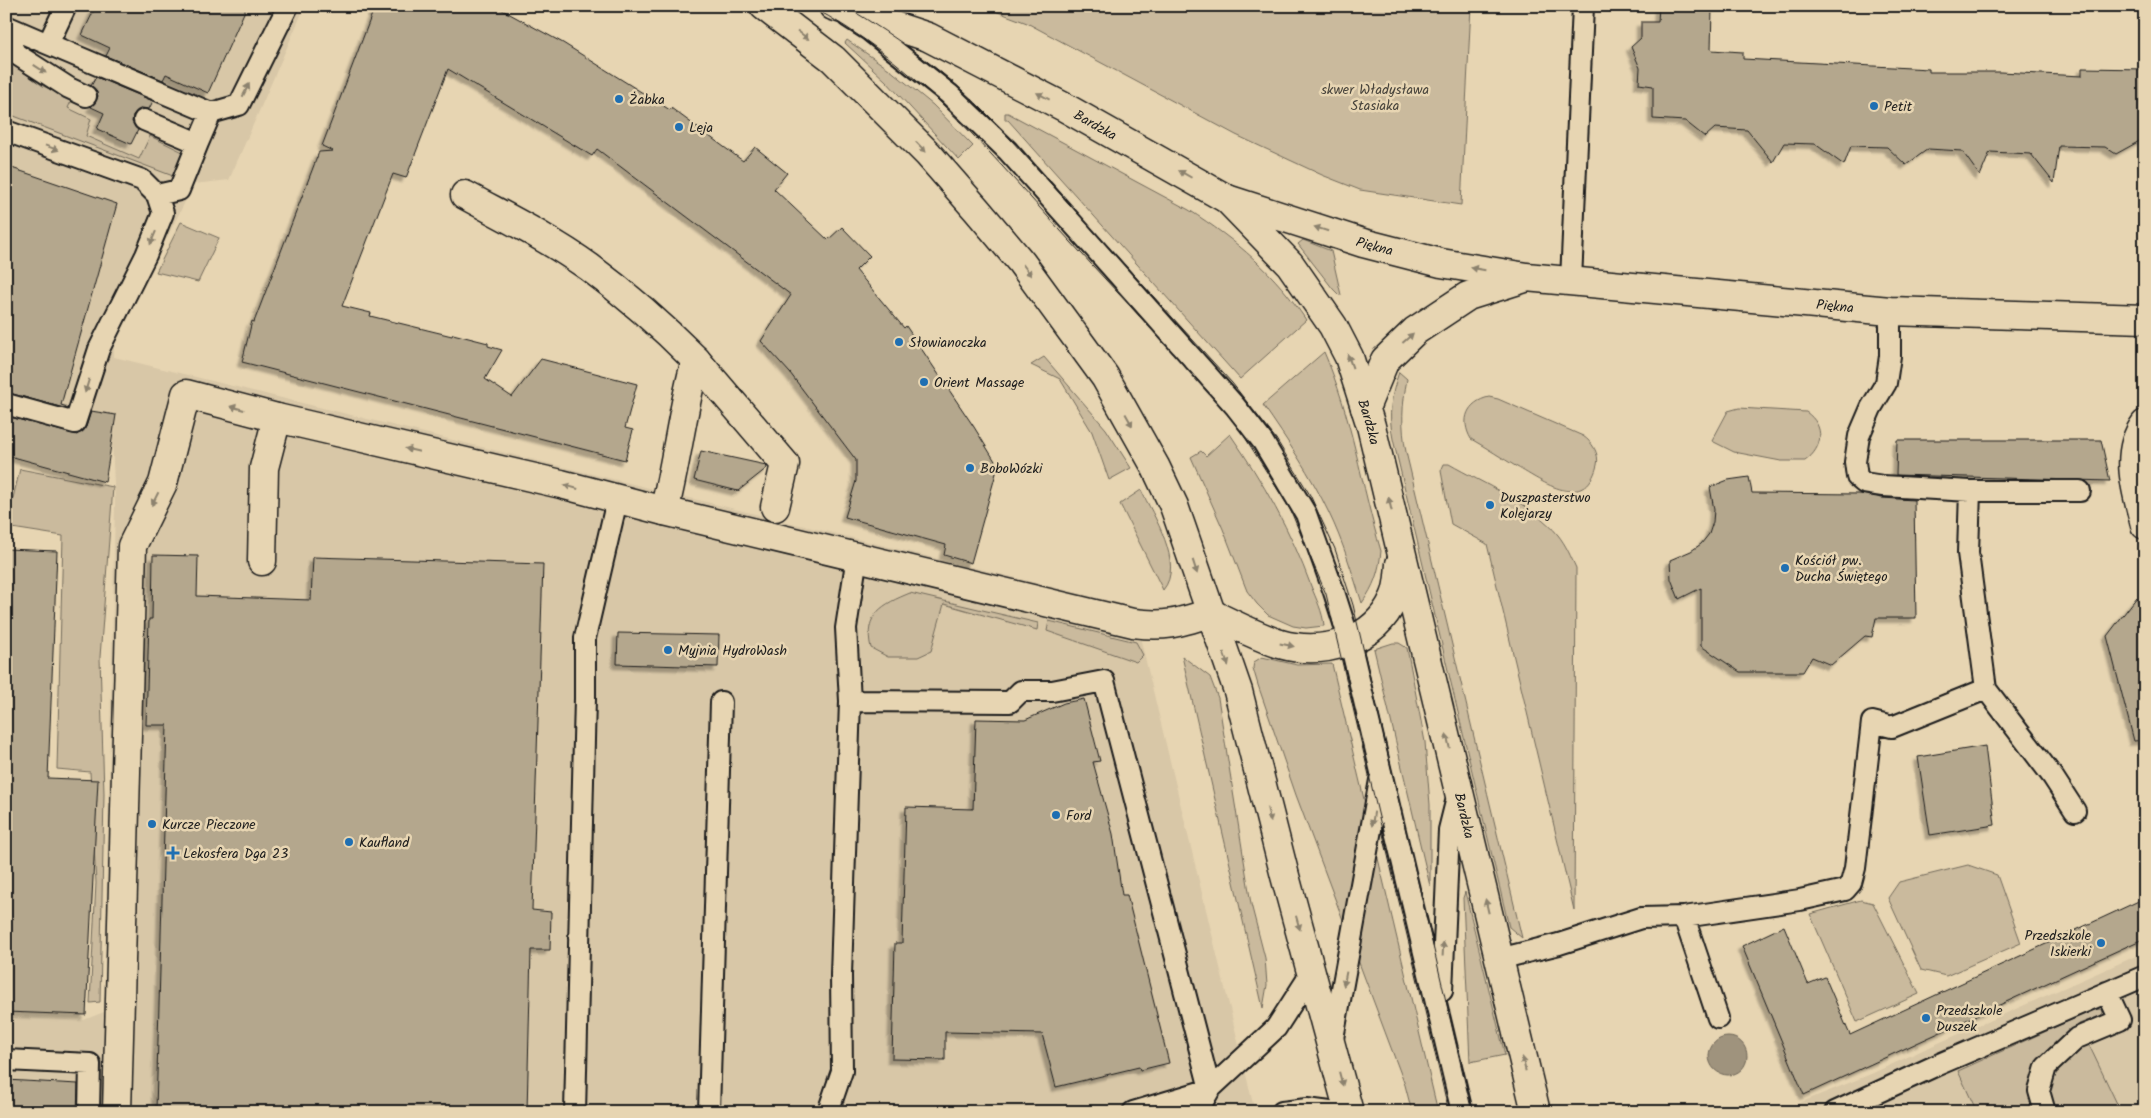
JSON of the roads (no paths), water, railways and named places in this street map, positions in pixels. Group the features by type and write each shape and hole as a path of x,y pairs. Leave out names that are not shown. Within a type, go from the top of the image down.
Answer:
{"street":[{"path":"764,6 833,59 928,154 1021,262 1070,326 1105,377 1161,478 1177,515 1238,691 1285,876 1349,1112"},
{"name":"Bardzka","path":"832,6 928,37 1066,108 1227,199 1290,264 1333,326 1349,357 1365,408 1536,1112"},
{"path":"466,195 540,236 588,266 657,321 696,360 785,464 775,507"},
{"name":"Piękna","path":"1227,199 1363,243 1441,263 1526,277 1890,311 2145,320"},
{"name":"Piękna","path":"1365,408 1385,360 1415,331 1468,296 1526,277"},
{"path":"664,511 674,476 688,390 696,360"},
{"path":"117,1112 132,546 164,483 186,394 276,418 561,484 618,500 1133,622 1158,626 1174,624 1210,613 1282,644 1302,648 1324,648 1350,642 1369,630 1384,614 1394,598 1401,551"},
{"path":"262,561 264,468 276,418"},
{"path":"2145,424 2135,443 2133,476 2145,525"}],"lane":[{"path":"48,44 66,6"},
{"path":"832,6 870,32 949,94 1008,151 1235,406 1263,442 1306,514 1350,642 1462,1112"},
{"path":"1571,281 1583,6"},
{"path":"6,26 211,113 239,105 287,7"},
{"path":"6,36 16,54 69,88 86,96"},
{"path":"157,195 179,190 211,113"},
{"path":"144,120 198,143"},
{"path":"6,131 142,180 157,195 164,213 146,255 99,349 75,423 6,404"},
{"path":"1890,311 1890,356 1886,383 1871,408 1858,436 1855,462 1856,477 1864,483 1871,485 1970,492 2080,491"},
{"path":"1970,492 1968,553 1986,689 2053,777 2075,811"},
{"path":"575,1112 585,638 618,500"},
{"path":"828,1112 842,1071 842,965 850,701 846,628 857,556"},
{"path":"850,701 1010,702 1021,691 1052,691 1104,680 1210,1090"},
{"path":"1499,959 1559,944 1642,918 1684,917 1800,900 1846,890 1851,883 1855,868 1872,722 1892,726 1986,689"},
{"path":"709,1112 721,702"},
{"path":"1332,1047 1381,771"},
{"path":"1448,1050 1441,981 1449,830 1459,789"},
{"path":"1684,917 1718,1018"},
{"path":"1197,1112 1210,1090 1276,1028 1312,972"},
{"path":"1835,1112 1935,1066 2145,976"},
{"path":"2045,1112 2039,1091 2046,1067 2077,1038 2120,1020 2107,992"},
{"path":"6,1060 90,1064 89,1112"},
{"path":"1133,1112 1210,1090"},
{"path":"1282,1112 1307,1109 1330,1112"}],"tram line":[{"path":"810,6 846,27 910,75 939,101 994,157 1218,403 1241,431 1290,509 1326,594 1449,1112"},
{"path":"845,6 941,72 992,119 1232,383 1276,439 1310,495 1335,549 1353,605 1472,1112"}],"place":[{"name":"Żabka","path":"619,99"},
{"name":"Petit","path":"1874,106"},
{"name":"Leja","path":"679,127"},
{"name":"Słowianoczka","path":"899,342"},
{"name":"Orient Massage","path":"924,382"},
{"name":"BoboWózki","path":"970,468"},
{"name":"Duszpasterstwo Kolejarzy","path":"1490,505"},
{"name":"Kościół pw. Ducha Świętego","path":"1785,568"},
{"name":"Myjnia HydroWash","path":"668,650"},
{"name":"Ford","path":"1056,815"},
{"name":"Kurcze Pieczone","path":"152,824"},
{"name":"Kaufland","path":"349,842"},
{"name":"Lekosfera Dga 23","path":"173,853"},
{"name":"Przedszkole Iskierki","path":"2101,943"},
{"name":"Przedszkole Duszek","path":"1926,1018"}],"park label":[{"name":"skwer Władysława Stasiaka","path":"1375,98"}]}
